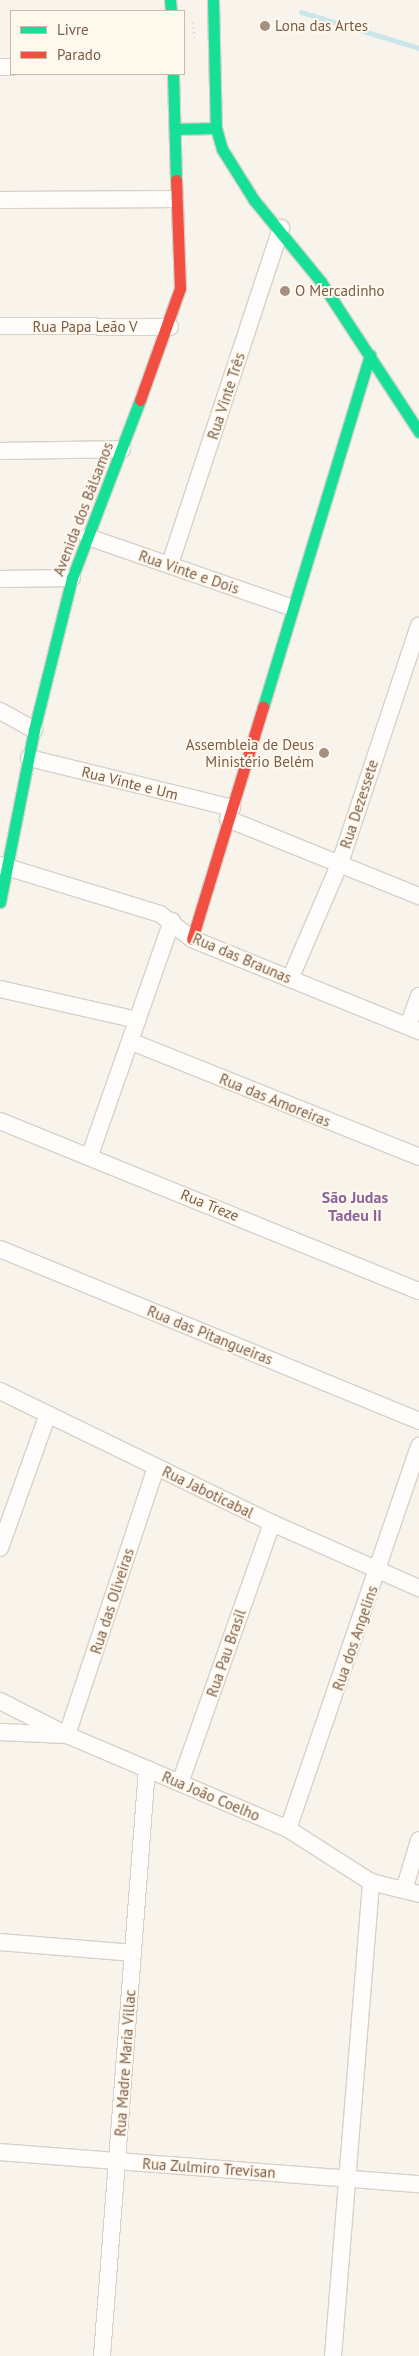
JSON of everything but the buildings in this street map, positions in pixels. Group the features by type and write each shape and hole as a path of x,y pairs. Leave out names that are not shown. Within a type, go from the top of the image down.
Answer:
{"street":[{"path":"213,0 216,128 232,170 281,228 370,355 419,432"},
{"path":"214,24 226,0"},
{"name":"Avenida dos Bálsamos","path":"0,902 4,868 34,730 72,578 170,327 180,288 173,75"},
{"path":"175,128 216,128"},
{"path":"0,200 176,199"},
{"name":"Rua Vinte Três","path":"170,564 281,228"},
{"name":"Rua Papa Leão V","path":"0,326 170,327"},
{"path":"192,939 290,607 370,355"},
{"path":"0,451 122,449"},
{"name":"Rua Vinte e Dois","path":"88,537 290,607"},
{"path":"0,579 72,578"},
{"name":"Rua Dezessete","path":"290,979 340,863 419,626"},
{"path":"0,711 34,730"},
{"name":"Rua Vinte e Um","path":"29,758 230,813 340,863 419,896"},
{"name":"Rua das Braunas","path":"4,868 160,914 172,921 192,939 413,1029"},
{"path":"90,1156 132,1042 172,921"},
{"path":"0,989 138,1020"},
{"path":"413,1029 419,996"},
{"name":"Rua das Amoreiras","path":"132,1042 419,1157"},
{"name":"Rua Treze","path":"0,1121 419,1291"},
{"name":"Rua das Pitangueiras","path":"0,1249 419,1421"},
{"name":"Rua Jaboticabal","path":"0,1391 272,1523 419,1588"},
{"path":"0,1548 48,1414"},
{"name":"Rua dos Angelins","path":"288,1829 379,1570 419,1446"},
{"name":"Rua das Oliveiras","path":"67,1736 156,1467"},
{"name":"Rua Pau Brasil","path":"180,1783 272,1523"},
{"name":"Rua João Coelho","path":"0,1702 67,1736 288,1829 371,1882 411,1892"},
{"path":"0,1732 67,1736"},
{"name":"Rua Madre Maria Villac","path":"102,2356 147,1769"},
{"path":"411,1892 419,1840"},
{"path":"333,2356 345,2178 371,1882"},
{"path":"0,1942 133,1953"},
{"name":"Rua Zulmiro Trevisan","path":"0,2152 419,2184"}],"waterway":[{"path":"301,12 419,48"}],"traffic: fast":[{"path":"170,0 171,10"},
{"path":"213,0 216,128 222,149 254,200 321,282 419,432"},
{"path":"173,75 176,180"},
{"path":"175,129 216,128"},
{"path":"263,707 370,355"},
{"path":"0,902 34,730 72,578 140,400"}],"traffic: jam":[{"path":"140,400 180,288 176,180"},
{"path":"192,939 263,707"}],"place":[{"name":"Lona das Artes","path":"265,26"},
{"name":"O Mercadinho","path":"285,291"},
{"name":"Assembleia de Deus Ministério Belém","path":"324,753"}],"district":[{"name":"São Judas Tadeu II","path":"355,1206"}]}
